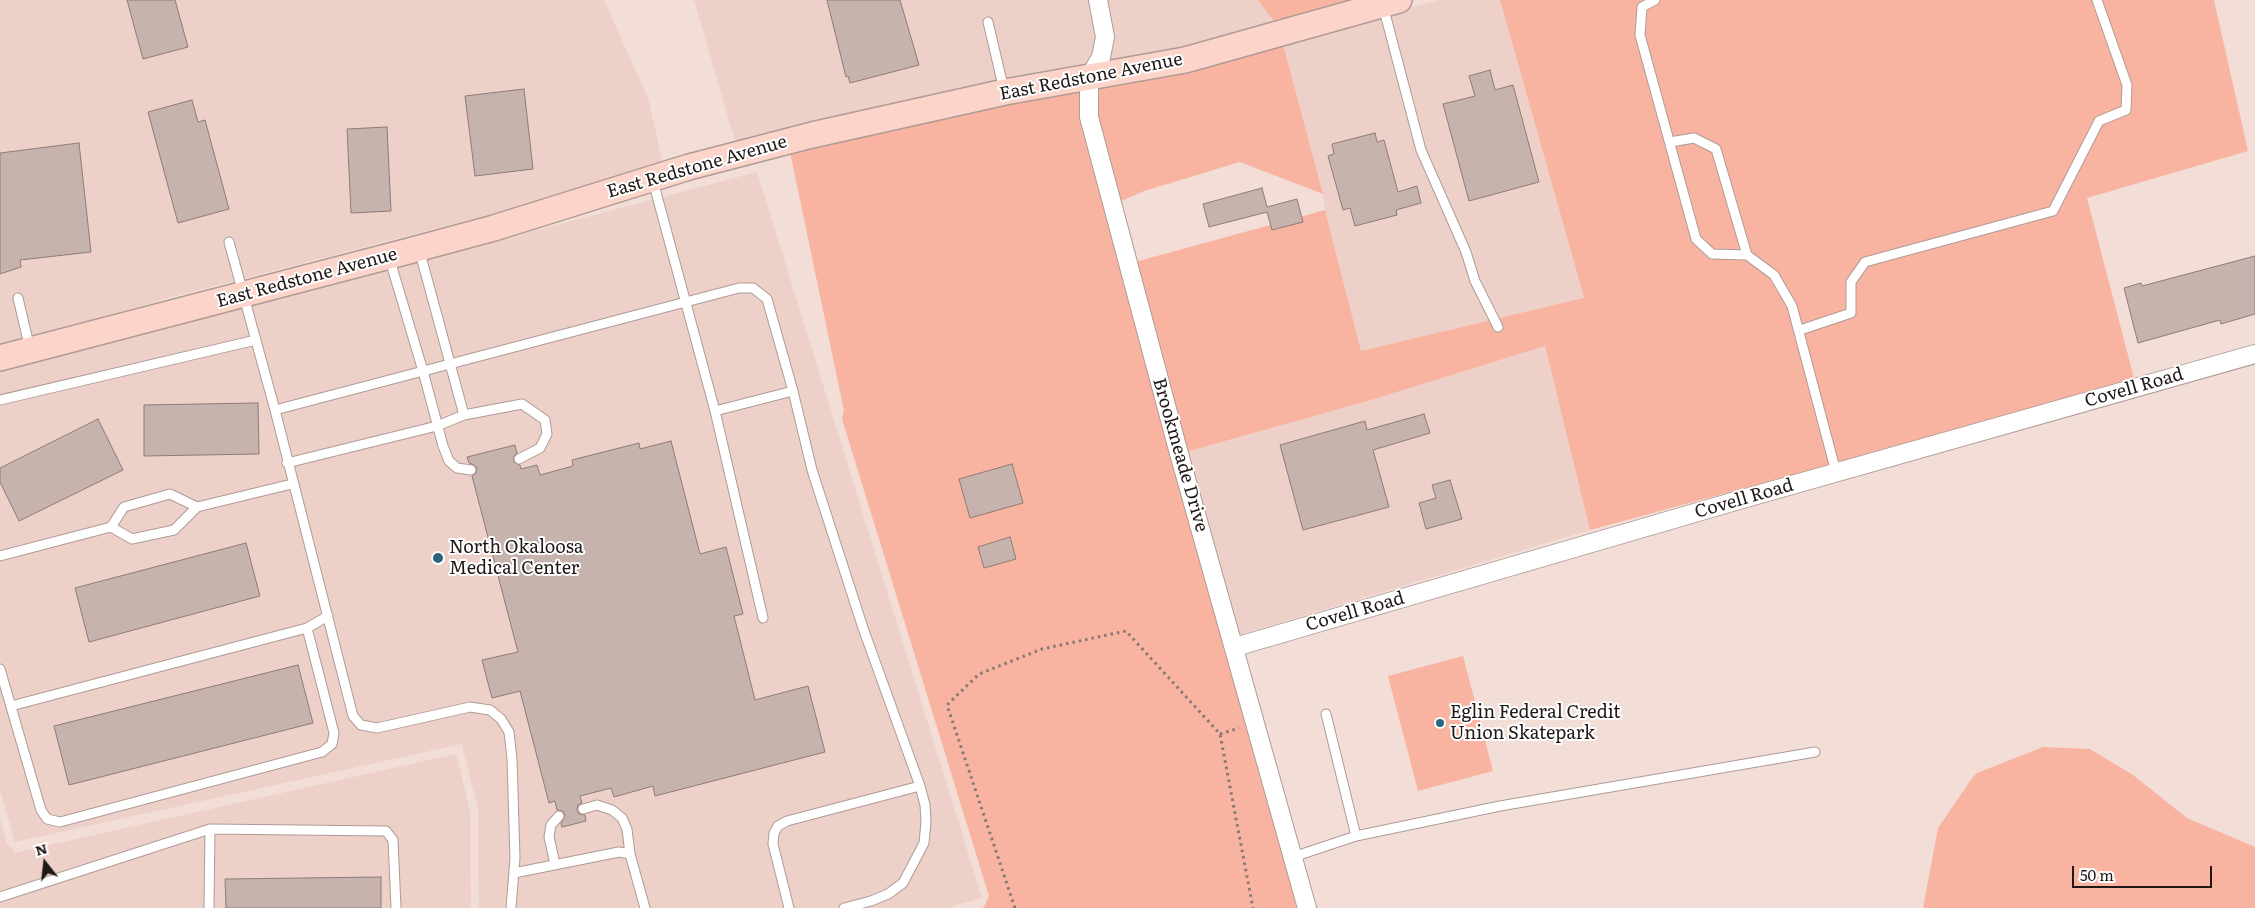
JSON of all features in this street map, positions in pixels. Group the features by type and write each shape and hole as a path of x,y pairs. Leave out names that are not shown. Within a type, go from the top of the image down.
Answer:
{"street":[{"path":"1088,78 1102,57 1105,37 1098,0"},
{"name":"East Redstone Avenue","path":"0,358 494,228 653,178 812,135 1005,92 1185,60 1388,2"},
{"name":"Brookmeade Drive","path":"1088,78 1089,118 1178,450 1307,908"},
{"name":"Covell Road","path":"1234,647 1836,472 2255,354"}],"lane":[{"path":"1655,0 1642,7 1640,35 1696,239 1712,254 1747,255 1774,275 1792,306 1800,330 1836,472"},
{"path":"1800,330 1850,313 1851,282 1865,262 2053,211 2099,122 2126,110 2127,85 2097,0"},
{"path":"1388,2 1420,150 1466,252 1475,281 1498,327"},
{"path":"988,22 1005,92"},
{"path":"1670,142 1694,138 1716,149 1747,255"},
{"path":"653,178 715,411 763,618"},
{"path":"229,242 275,410 292,484 353,716 361,725 377,728 470,707 490,710 501,719 509,732 512,759 514,873 512,908"},
{"path":"418,248 448,364 464,415"},
{"path":"389,256 424,371 437,426 449,461 457,468 470,470"},
{"path":"275,410 739,288 753,288 767,298 793,391 812,470 863,628 925,804 924,842 903,883 888,894 871,901 844,908"},
{"path":"18,298 30,350"},
{"path":"0,400 256,340"},
{"path":"715,411 793,391"},
{"path":"287,463 437,426 464,415 522,404 545,420 547,434 540,448 519,459"},
{"path":"111,527 132,539 174,530 197,507 292,484"},
{"path":"0,556 111,527 124,506 170,494 197,507"},
{"path":"11,706 307,628 328,616"},
{"path":"0,669 41,810 47,819 60,822 322,752 332,744 334,733 307,628"},
{"path":"1326,714 1356,836"},
{"path":"1293,857 1356,836 1500,806 1815,752"},
{"path":"789,908 773,844 774,833 778,826 787,821 920,786"},
{"path":"583,809 597,805 612,810 622,818 627,829 630,854 645,908"},
{"path":"556,864 549,837 551,825 559,816"},
{"path":"209,908 210,829"},
{"path":"0,897 210,829 386,831 393,840 396,908"},
{"path":"514,873 619,852 630,854"}],"path":[{"path":"1015,908 947,705 979,674 1042,650 1126,631 1220,734 1253,908"}],"shaded area":[{"path":"0,0 604,0 648,98 663,164 553,198 164,299 0,347"},
{"path":"694,0 1258,0 1276,24 1182,49 736,144"},
{"path":"1258,0 1359,0 1276,24"},
{"path":"1439,0 1500,0 1584,299 1361,351 1325,210 1323,194 1283,44"},
{"path":"1500,0 2214,0 2248,151 2087,198 2135,382 1590,530 1545,346 1368,401 1175,455 1297,908 981,908 984,907 989,896 842,419 844,411 790,152 939,117 1283,44 1323,194 1240,162 1144,191 1108,207 1124,265 1325,210 1361,351 1584,298"},
{"name":"North Okaloosa Medical Center","path":"757,172 982,898 946,908 479,908 478,810 462,744 15,842 0,789 0,372"},
{"path":"1545,346 1590,530 1225,639 1175,455 1368,401"},
{"name":"Eglin Federal Credit Union Skatepark","path":"1463,656 1493,771 1418,791 1388,676"},
{"path":"2043,747 2090,749 2133,775 2187,818 2255,847 2255,908 1923,908 1938,828 1972,778 1977,773"},
{"path":"456,754 470,811 471,908 0,908 0,819 7,844 13,849 14,853"}],"building":[{"path":"127,0 175,0 188,47 143,59"},
{"path":"827,0 900,0 919,65 850,83 848,76 846,77"},
{"path":"1490,70 1495,90 1513,85 1539,182 1469,201 1443,104 1475,96 1469,76"},
{"path":"524,89 533,169 475,176 465,96"},
{"path":"192,100 198,122 205,120 229,209 178,223 148,112"},
{"path":"387,127 391,211 351,213 347,129"},
{"path":"1375,133 1377,142 1384,140 1398,192 1417,186 1421,203 1396,210 1397,215 1355,226 1350,208 1343,210 1328,156 1334,154 1332,144"},
{"path":"79,143 91,252 20,260 21,267 0,274 0,153"},
{"path":"1262,188 1267,207 1297,199 1303,222 1272,230 1267,212 1209,227 1203,204"},
{"path":"2255,256 2255,314 2221,324 2220,320 2138,343 2124,288 2141,283 2142,286"},
{"path":"258,403 259,454 144,456 144,405"},
{"path":"1424,414 1430,433 1373,450 1389,507 1303,530 1280,445 1365,421 1367,430"},
{"path":"98,419 123,470 19,521 0,482 0,468"},
{"path":"671,441 700,554 726,547 743,614 734,616 755,700 808,686 825,752 655,796 653,786 614,797 611,788 580,796 582,803 578,805 577,810 579,814 585,815 586,821 562,827 561,824 565,815 563,811 557,810 555,801 549,803 520,691 492,698 482,660 518,652 472,476 476,473 477,468 469,463 467,457 515,445 517,453 514,456 514,462 520,465 521,469 537,465 540,475 573,466 572,460 639,443 640,449"},
{"path":"1012,464 1023,503 970,518 959,479"},
{"path":"1450,480 1462,519 1426,529 1419,503 1436,498 1432,485"},
{"path":"1010,537 1016,559 984,568 978,547"},
{"path":"246,543 260,596 89,642 75,588"},
{"path":"298,665 313,723 69,785 54,726"},
{"path":"381,877 381,908 226,908 225,879"}],"place":[{"name":"North Okaloosa Medical Center","path":"438,558"},
{"name":"Eglin Federal Credit Union Skatepark","path":"1440,723"}]}
